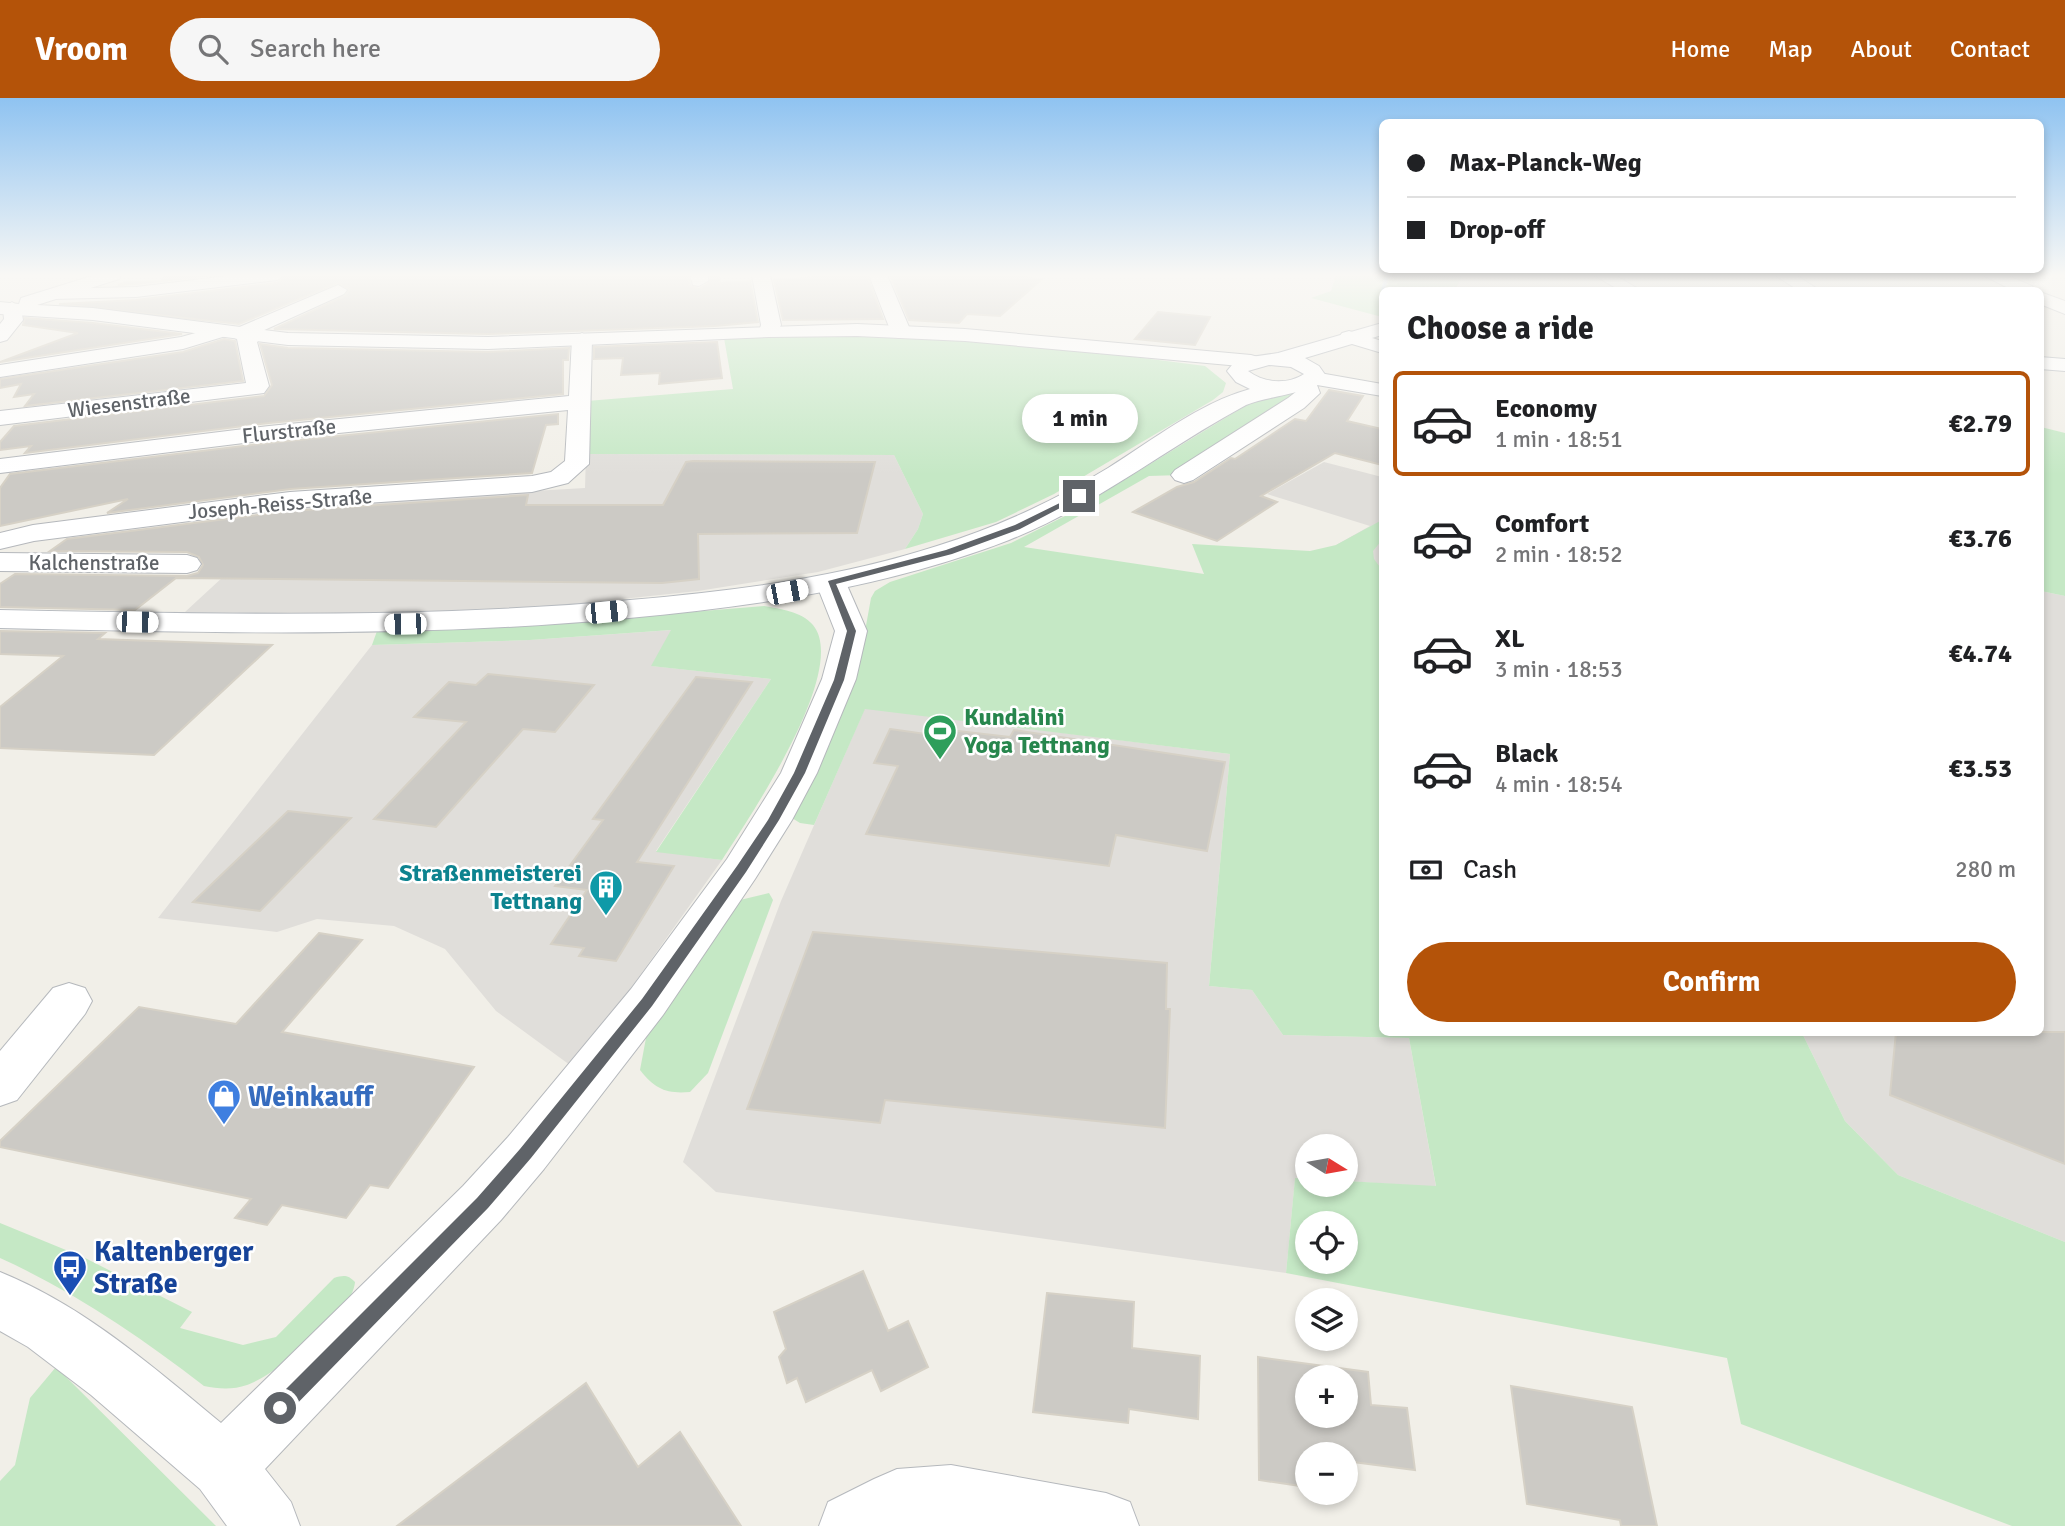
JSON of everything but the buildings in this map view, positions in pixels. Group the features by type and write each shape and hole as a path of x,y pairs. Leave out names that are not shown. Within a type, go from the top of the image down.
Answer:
{"street":[{"path":"0,371 191,342"},
{"name":"Wiesenstraße","path":"0,418 236,391 258,386 246,342"},
{"path":"388,342 472,342"},
{"path":"579,402 582,342"},
{"path":"1033,342 1189,357 1245,378 1276,386 1310,370 1344,342"},
{"path":"0,619 299,625 492,620 578,615 743,597 831,583 949,552 1017,527 1079,496 1245,378 1278,360 1379,389"},
{"path":"2044,363 2065,365"},
{"path":"1184,475 1310,393 1310,370"},
{"name":"Flurstraße","path":"0,466 270,433 579,402"},
{"name":"Joseph-Reiss-Straße","path":"1,552 33,534 277,502 532,484 559,478 577,464 579,402"},
{"name":"Kalchenstraße","path":"1,552 187,564"},
{"path":"223,1466 466,1220 517,1163 647,1002 741,869 799,773 839,680 851,631 831,583"},
{"path":"0,1086 69,1001"},
{"path":"0,1300 49,1326 113,1373 223,1466 267,1526"},
{"path":"852,1526 897,1502 951,1498 1106,1526"}],"shaded area":[{"path":"586,454 894,455 923,514 918,529 905,549 818,572 698,591 555,606 400,614 185,612 301,505 585,488"},
{"path":"1324,462 1379,476 1379,568 1336,545 1370,526 1267,494"},
{"path":"2044,592 2065,596 2065,1242 1898,1175 1845,1121 1803,1036 2044,1036"},
{"path":"672,630 652,666 771,679 656,851 722,860 574,1068 496,1011 445,949 394,926 317,919 277,932 158,918 372,645 530,640"},
{"path":"865,708 1230,754 1209,986 1252,990 1283,1035 1409,1038 1436,1187 1358,1182 1358,1134 1295,1134 1295,1179 1286,1273 716,1192 683,1162 781,901"}],"green space":[{"path":"725,342 975,342 1112,354 1205,366 1226,383 1223,392 1213,400 1054,494 996,522 905,549 918,529 923,514 894,455 586,454 587,401 733,389"},
{"path":"1303,388 1181,475 1149,476 1024,547 1204,574 1192,544 1310,551 1336,545 1379,522 1379,544 1373,551 1379,566 1379,1036 1803,1036 1845,1121 1898,1175 2065,1242 2065,1526 2012,1526 1741,1424 1727,1358 1286,1273 1295,1178 1295,1197 1358,1197 1358,1182 1436,1186 1409,1038 1283,1035 1252,990 1209,986 1230,754 865,709 814,825 800,823 792,818 846,704 860,659 871,598 875,591 890,582 1011,543 1067,515 1253,401"},
{"path":"2044,428 2065,433 2065,596 2044,592"},
{"path":"764,606 796,614 813,625 821,646 818,675 791,744 722,860 656,852 771,679 651,666 671,630 530,640 372,645 377,631 532,625"},
{"path":"769,893 773,900 708,1073 690,1092 668,1091 656,1086 640,1070 646,1038 740,900"},
{"path":"0,1223 83,1257 192,1312 180,1328 243,1345 276,1337 334,1278 346,1276 355,1282 351,1295 328,1326 276,1369 242,1387 209,1387 80,1300 0,1258"},
{"path":"56,1367 216,1526 0,1526 0,1481 15,1465 30,1398"}],"place":[{"name":"Kundalini Yoga Tettnang","path":"940,761"},
{"name":"Straßenmeisterei Tettnang","path":"606,917"},
{"name":"Weinkauff","path":"224,1126"},
{"name":"Kaltenberger Straße","path":"70,1297"}],"route":[{"path":"280,1408 482,1203 526,1153 647,1002 741,869 799,773 839,680 851,631 831,583 949,552 1017,527 1079,496"}]}
